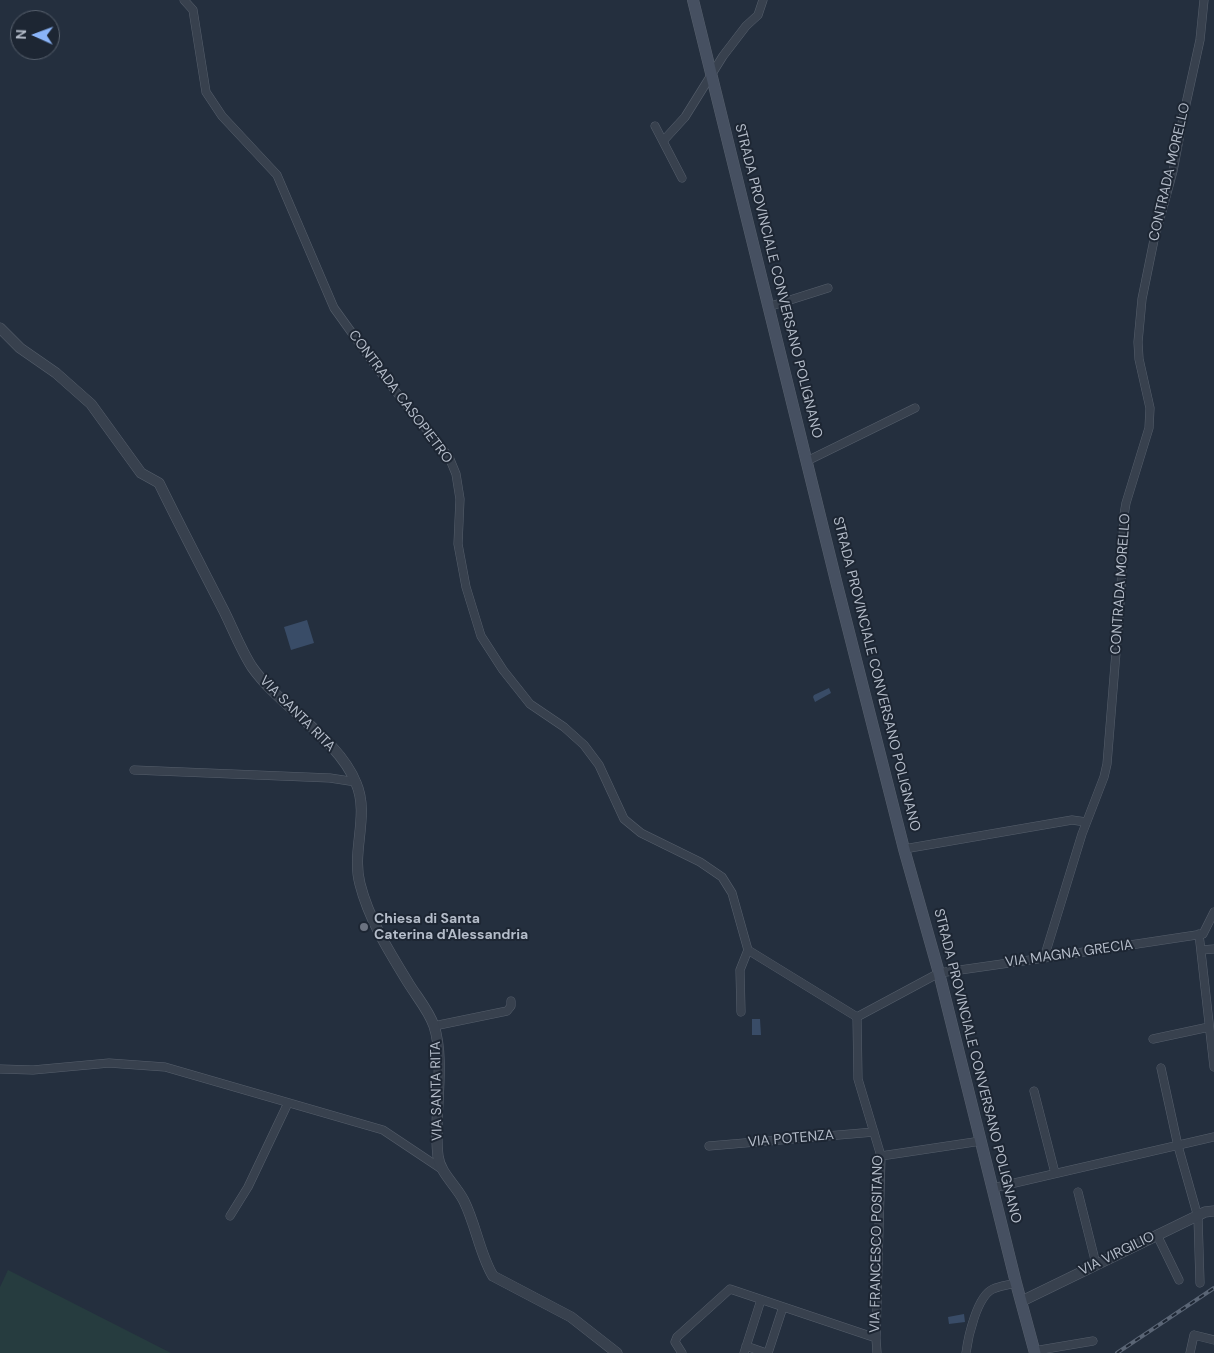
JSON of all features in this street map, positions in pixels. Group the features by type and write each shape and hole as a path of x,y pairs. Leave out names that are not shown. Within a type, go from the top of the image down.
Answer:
{"main road":[{"name":"STRADA PROVINCIALE CONVERSANO POLIGNANO","path":"693,0 904,849 940,972 1016,1283 1035,1352"}],"street":[{"name":"CONTRADA CASOPIETRO","path":"184,0 194,10 206,92 222,116 278,174 334,308 380,372 449,458 456,474 460,499 458,544 466,588 481,636 503,670 530,704 584,745 599,765 624,819 641,833 700,862 722,877 732,893 748,950"},
{"path":"664,140 685,117 738,37 758,15 763,0"},
{"name":"CONTRADA MORELLO","path":"1044,958 1086,822 1104,777 1107,764 1121,590 1124,515 1149,428 1150,408 1139,359 1138,342 1142,299 1154,240 1173,171 1200,40 1204,0"},
{"path":"655,126 664,140 682,178"},
{"path":"768,307 828,288"},
{"name":"VIA SANTA RITA","path":"0,328 20,348 56,373 91,404 141,473 159,483 251,665 277,695 331,746 356,782 361,804 356,857 362,891 375,924 434,1026 438,1057 437,1125 440,1168"},
{"path":"808,461 915,408"},
{"path":"134,770 330,778 356,782"},
{"path":"904,849 1072,820 1086,822"},
{"path":"1214,912 1203,934 1199,934 1214,1067"},
{"name":"VIA MAGNA GRECIA","path":"940,972 1199,934"},
{"path":"1201,950 1214,949"},
{"path":"741,1012 740,970 748,950 857,1018 940,972"},
{"path":"434,1026 507,1011 511,1006 511,1001"},
{"name":"VIA FRANCESCO POSITANO","path":"857,1018 858,1079 881,1156 877,1353"},
{"path":"1153,1039 1209,1027"},
{"path":"0,1069 33,1070 109,1063 151,1065 186,1072 383,1130 440,1168 454,1185 464,1201 475,1226 488,1268 493,1276 571,1317 615,1353"},
{"path":"1161,1068 1178,1146 1198,1216 1200,1284"},
{"path":"1034,1091 1055,1173"},
{"path":"230,1216 248,1187 288,1103"},
{"name":"VIA POTENZA","path":"709,1146 874,1132"},
{"path":"993,1188 1214,1137"},
{"path":"881,1156 981,1141"},
{"path":"1078,1192 1096,1264"},
{"name":"VIA VIRGILIO","path":"1022,1301 1205,1212 1214,1211"},
{"path":"1157,1235 1179,1280"},
{"path":"966,1353 979,1306 988,1292 1016,1283"},
{"path":"682,1353 675,1342 677,1337 730,1289 876,1338"},
{"path":"761,1300 745,1350 767,1353 783,1307"},
{"path":"1190,1353 1194,1335 1214,1340"},
{"path":"1035,1352 1093,1341"}],"green space":[{"path":"8,1270 171,1353 0,1353 0,1287"}],"water":[{"path":"307,620 314,643 291,650 284,627"},
{"path":"829,688 831,693 815,702 814,695"},
{"path":"752,1019 760,1019 761,1035 752,1035"},
{"path":"964,1314 965,1322 949,1324 948,1317"}],"railway":[{"path":"1117,1353 1214,1288"}],"place":[{"name":"Chiesa di Santa Caterina d'Alessandria","path":"364,927"}]}
